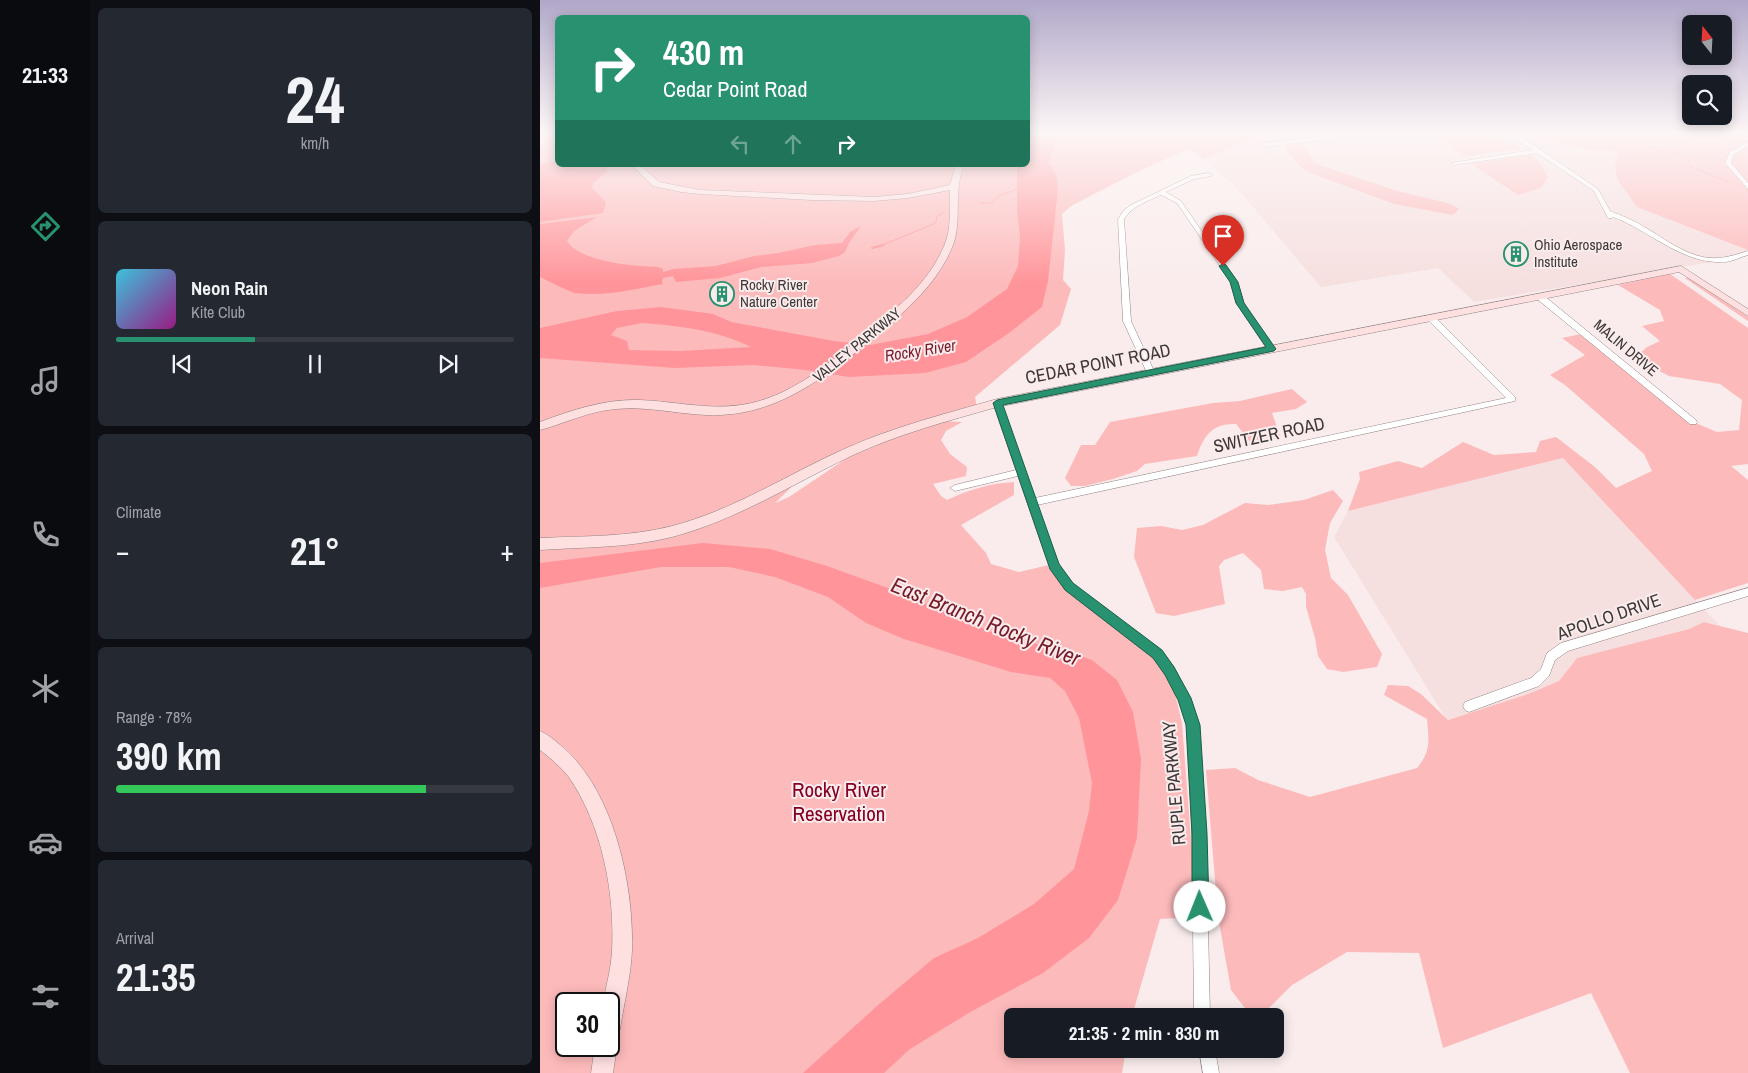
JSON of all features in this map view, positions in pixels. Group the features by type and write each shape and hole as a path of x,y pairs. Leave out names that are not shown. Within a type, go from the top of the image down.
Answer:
{"street":[{"path":"655,183 681,190 700,192 874,199 908,196 954,187"},
{"name":"VALLEY PARKWAY","path":"540,426 567,415 615,404 639,404 718,411 744,408 787,395 822,375 900,311 935,270 946,251 952,235 955,183"},
{"path":"1151,372 1127,320 1121,219 1132,206 1182,183"},
{"path":"1586,183 1596,190 1610,215 1619,215 1671,247 1688,254 1712,259 1730,259 1748,253"},
{"path":"1163,193 1179,202 1185,210 1234,282 1240,303 1271,349"},
{"path":"1676,270 1748,314"},
{"path":"1676,270 1748,324"},
{"name":"CEDAR POINT ROAD","path":"540,544 653,535 686,528 744,506 869,443 910,428 997,403 1676,270"},
{"name":"MALIN DRIVE","path":"1540,297 1693,422"},
{"name":"SWITZER ROAD","path":"1033,502 1512,399 1432,319"},
{"name":"RUPLE PARKWAY","path":"997,403 1054,566 1069,587 1157,654 1170,671 1184,698 1193,725 1199,834 1202,1008"},
{"path":"955,488 1020,472"},
{"name":"APOLLO DRIVE","path":"1469,706 1535,682 1545,672 1551,657 1566,647 1748,592"},
{"path":"540,739 576,774 602,825 614,861 620,903 622,951 615,992"},
{"path":"602,1073 604,1057"},
{"path":"1208,1058 1211,1073"}],"shaded area":[{"path":"1231,183 1748,183 1748,256 1474,302 1438,268 1321,287"},
{"path":"1563,458 1719,625 1704,622 1689,629 1577,658 1559,681 1528,694 1447,720 1334,537 1348,511"}],"green space":[{"name":"Rocky River Reservation","path":"540,183 1115,183 1071,206 1062,214 1065,250 1063,280 1071,289 1060,325 975,397 977,408 861,443 811,468 775,503 789,497 850,456 882,441 940,421 962,422 946,431 941,440 950,454 967,467 966,476 933,484 941,496 947,500 980,488 1014,482 1014,495 961,525 986,553 991,564 1019,572 1053,564 1060,576 1150,653 1164,670 1174,689 1182,723 1197,917 1160,919 1134,1008 1004,1008 1004,1058 1124,1058 1122,1073 540,1073"},
{"path":"1338,183 1374,183 1397,191 1451,204 1459,209 1453,215 1394,204"},
{"path":"1500,183 1544,183 1541,188 1518,195"},
{"path":"1620,183 1748,183 1748,250 1637,207"},
{"path":"1670,274 1748,328 1748,464 1731,466 1748,480 1748,583 1695,600 1563,458 1348,511 1360,479 1359,472 1398,461 1422,468 1463,442 1494,455 1536,452 1540,441 1556,437 1595,467 1616,488 1652,471 1644,454 1565,385 1550,375 1585,355 1562,338 1586,333 1693,422 1717,432 1739,430 1742,400 1720,384 1669,376 1648,365 1638,355 1647,347 1660,341 1642,326 1664,321 1660,310 1618,285"},
{"path":"1685,278 1690,278 1748,317 1748,321"},
{"path":"1292,389 1307,402 1296,409 1272,413 1280,436 1265,443 1251,443 1236,424 1222,425 1211,431 1203,442 1197,456 1145,464 1137,471 1085,486 1071,486 1065,478 1081,445 1095,445 1110,422 1213,403 1240,401"},
{"path":"1333,490 1343,501 1330,523 1325,550 1331,578 1348,595 1382,654 1377,667 1343,672 1327,669 1318,656 1306,607 1306,594 1302,587 1283,591 1264,589 1261,570 1243,553 1224,560 1219,566 1225,604 1174,616 1156,613 1134,557 1137,528 1161,526 1182,530 1203,525 1245,503 1268,505 1304,500"},
{"path":"1704,622 1748,633 1748,1073 1630,1073 1591,993 1443,1048 1419,953 1347,952 1292,985 1269,1008 1245,1008 1231,990 1218,916 1206,770 1235,768 1258,780 1310,797 1417,768 1427,751 1427,719 1384,695 1388,685 1408,686 1421,694 1448,720 1528,694 1559,681 1577,658 1689,629"}],"water":[{"path":"540,183 593,183 592,188 606,202 603,213 540,222"},
{"name":"Rocky River","path":"1017,183 1057,183 1048,281 1042,307 1009,333 966,362 925,373 849,377 806,370 753,365 675,368 540,358 540,328 617,311 661,307 713,314 731,322 834,341 870,345 928,334 967,317 1007,289 1018,266 1020,237 1017,212","holes":["642,323 684,327 712,333 751,347 680,351 629,350 627,341 611,335 617,328"]},
{"path":"597,217 574,231 567,241 574,248 583,254 608,262 658,267 663,269 663,272 673,269 716,266 754,256 815,245 842,243 850,232 861,226 845,252 839,256 812,263 761,267 720,278 676,282 673,276 663,278 663,284 620,292 586,294 572,292 540,277 540,224"},
{"path":"703,543 770,549 827,566 888,588 1001,636 1060,649 1092,660 1117,680 1133,712 1141,759 1137,838 1118,900 1089,938 1043,973 972,1011 910,1049 884,1073 803,1073 877,1006 934,958 978,938 1034,904 1074,869 1089,811 1092,783 1079,718 1065,691 1050,678 1011,672 904,639 866,623 828,597 775,577 729,567 661,567 540,588 540,563"}],"waterway":[{"path":"980,203 991,203 997,197 1017,189"},
{"path":"882,245 931,225 936,222 937,216 944,212"},
{"path":"872,248 882,245"},
{"path":"878,247 882,245"}],"place":[{"name":"Ohio Aerospace Institute","path":"1516,254"},
{"name":"Rocky River Nature Center","path":"722,294"}],"route":[{"path":"1200,907 1199,834 1193,725 1184,698 1170,671 1157,654 1069,587 1054,566 997,403 1271,349 1240,303 1234,282 1223,266"}],"water label":[{"name":"East Branch Rocky River","path":"986,621"}]}
